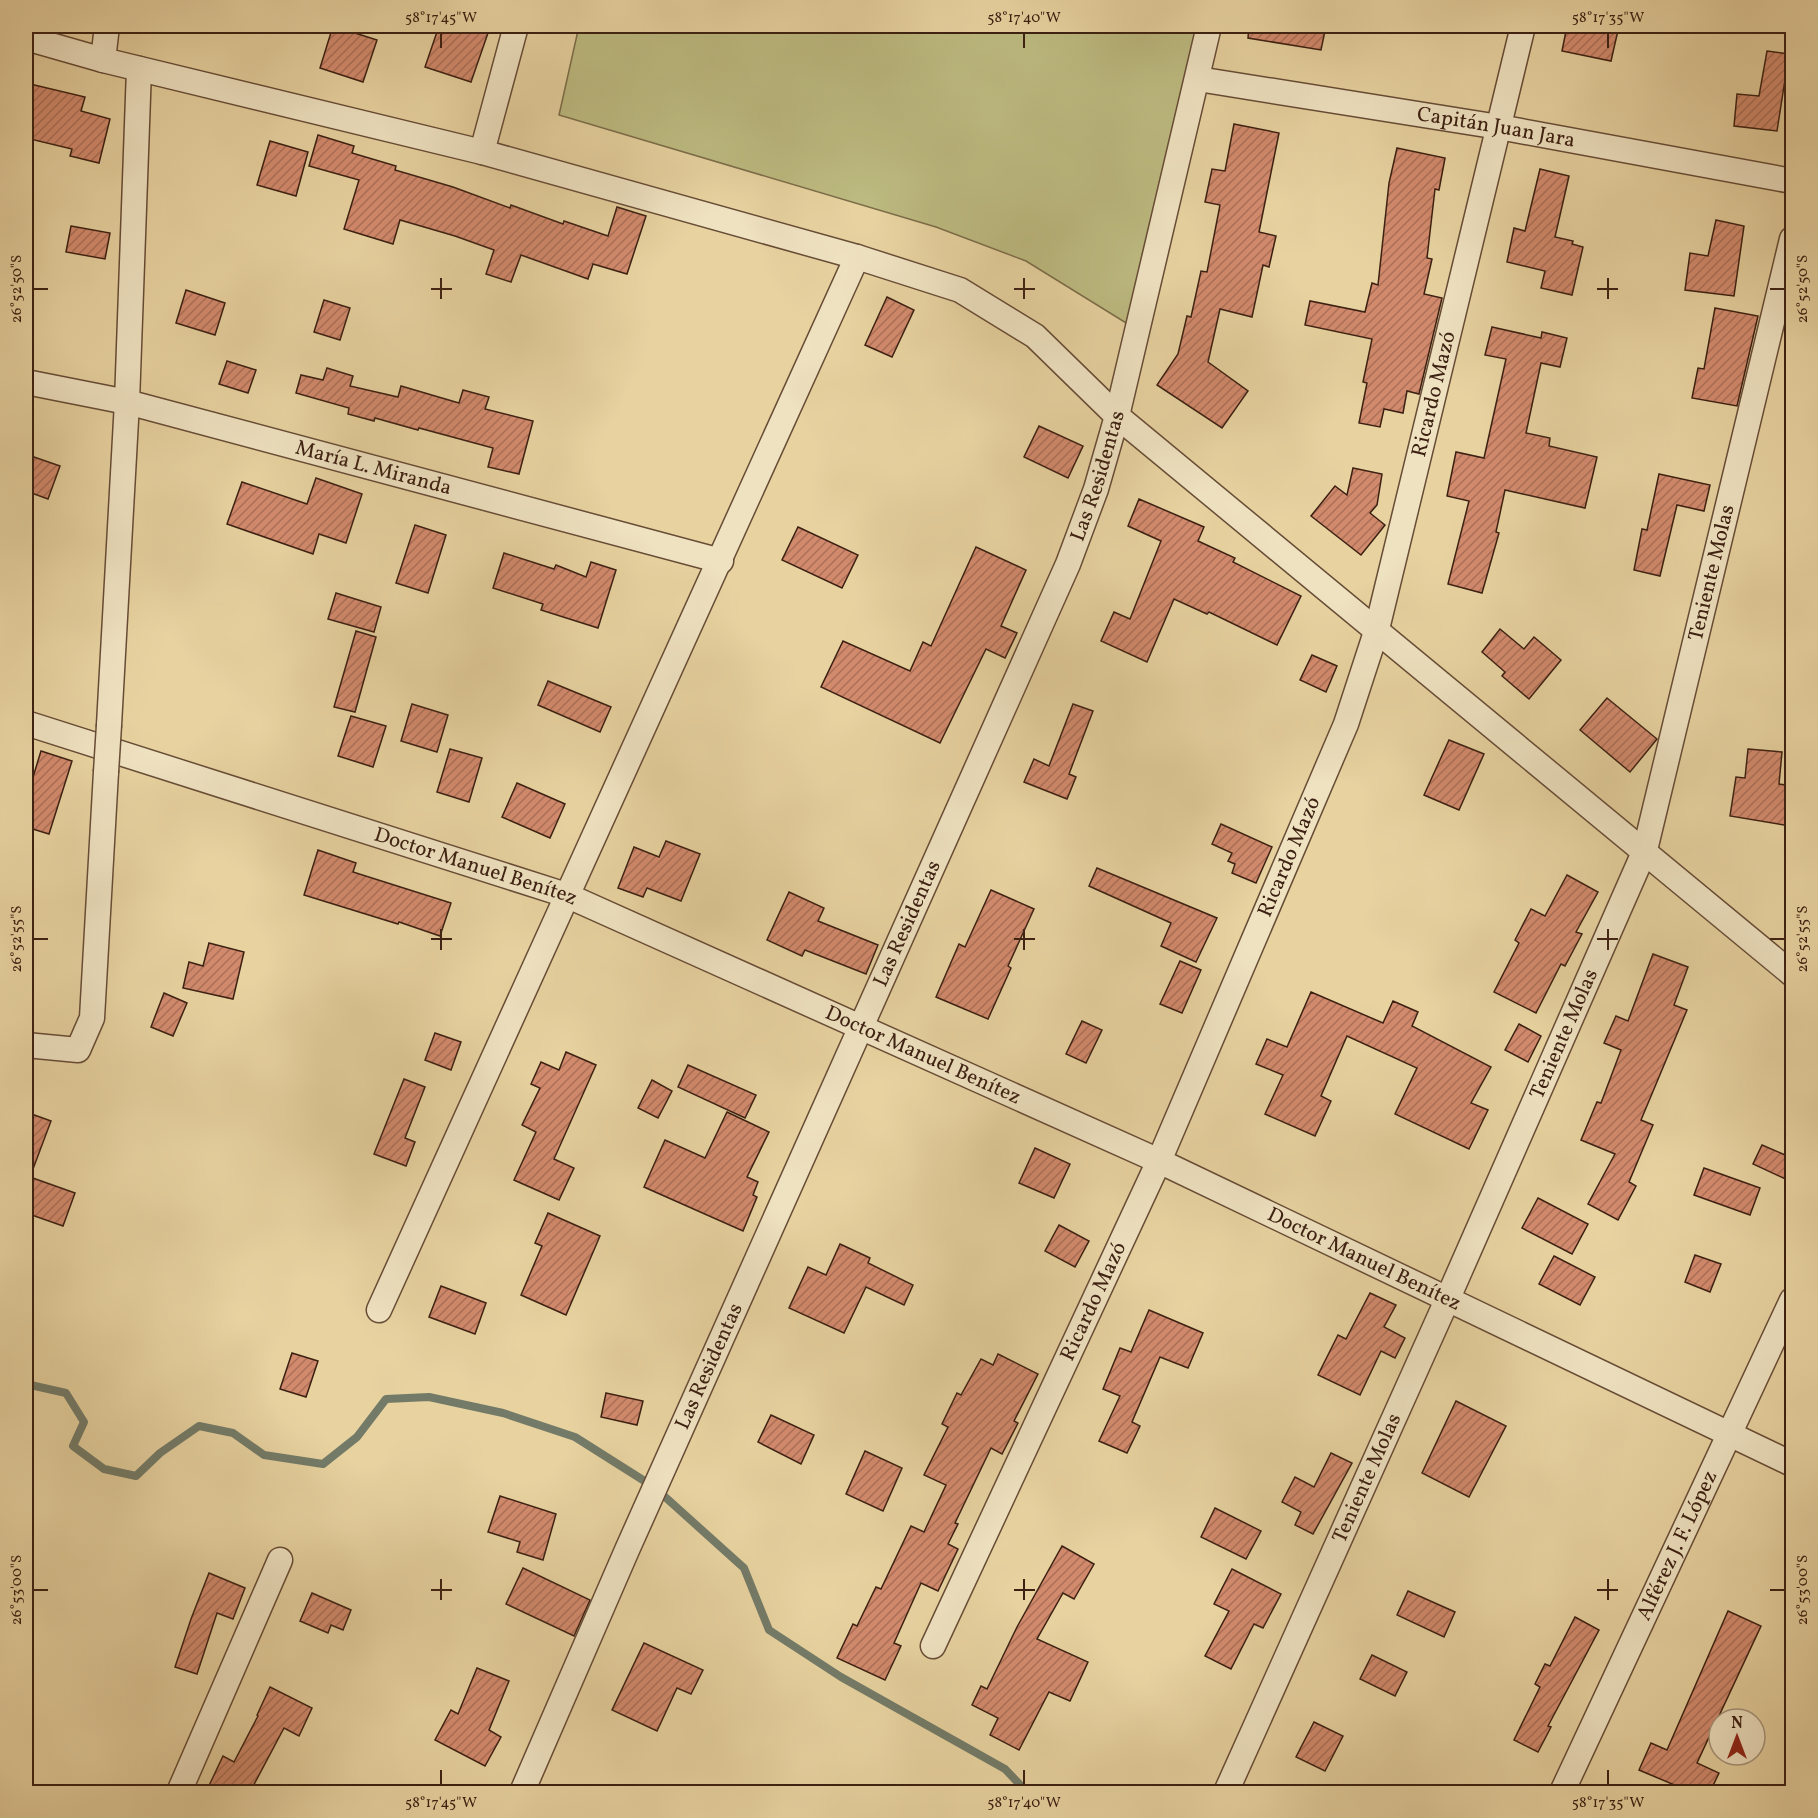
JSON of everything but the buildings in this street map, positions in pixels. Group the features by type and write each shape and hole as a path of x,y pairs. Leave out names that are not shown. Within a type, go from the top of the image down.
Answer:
{"street":[{"path":"103,60 107,26"},
{"path":"482,152 516,26"},
{"name":"Las Residentas","path":"522,1792 627,1550 1068,564 1096,489 1118,416 1209,26"},
{"name":"Ricardo Mazó","path":"933,1646 1159,1161 1346,724 1377,629 1523,26"},
{"path":"26,38 103,60 482,152 857,257 960,290 1035,336 1118,416 1792,974"},
{"path":"26,1045 78,1050 92,1018 127,402 139,69"},
{"name":"Capitán Juan Jara","path":"1198,79 1499,127 1792,181"},
{"name":"Teniente Molas","path":"1226,1792 1448,1298 1644,850 1792,238"},
{"path":"379,1310 566,895 721,561 857,257"},
{"name":"María L. Miranda","path":"26,382 127,402 721,561"},
{"name":"Doctor Manuel Benítez","path":"26,723 566,895 1159,1161 1792,1464"},
{"name":"Alférez J. F. López","path":"1562,1792 1792,1300"},
{"path":"179,1792 280,1560"}],"shaded area":[{"path":"579,26 1197,26 1131,326 1026,261 936,227 559,115"}],"waterway":[{"path":"26,1384 66,1393 84,1422 73,1446 104,1469 136,1476 160,1453 199,1426 233,1433 264,1455 323,1464 357,1437 386,1399 429,1397 503,1413 575,1437 654,1487 744,1568 769,1630 841,1677 1005,1769 1027,1792"}]}
